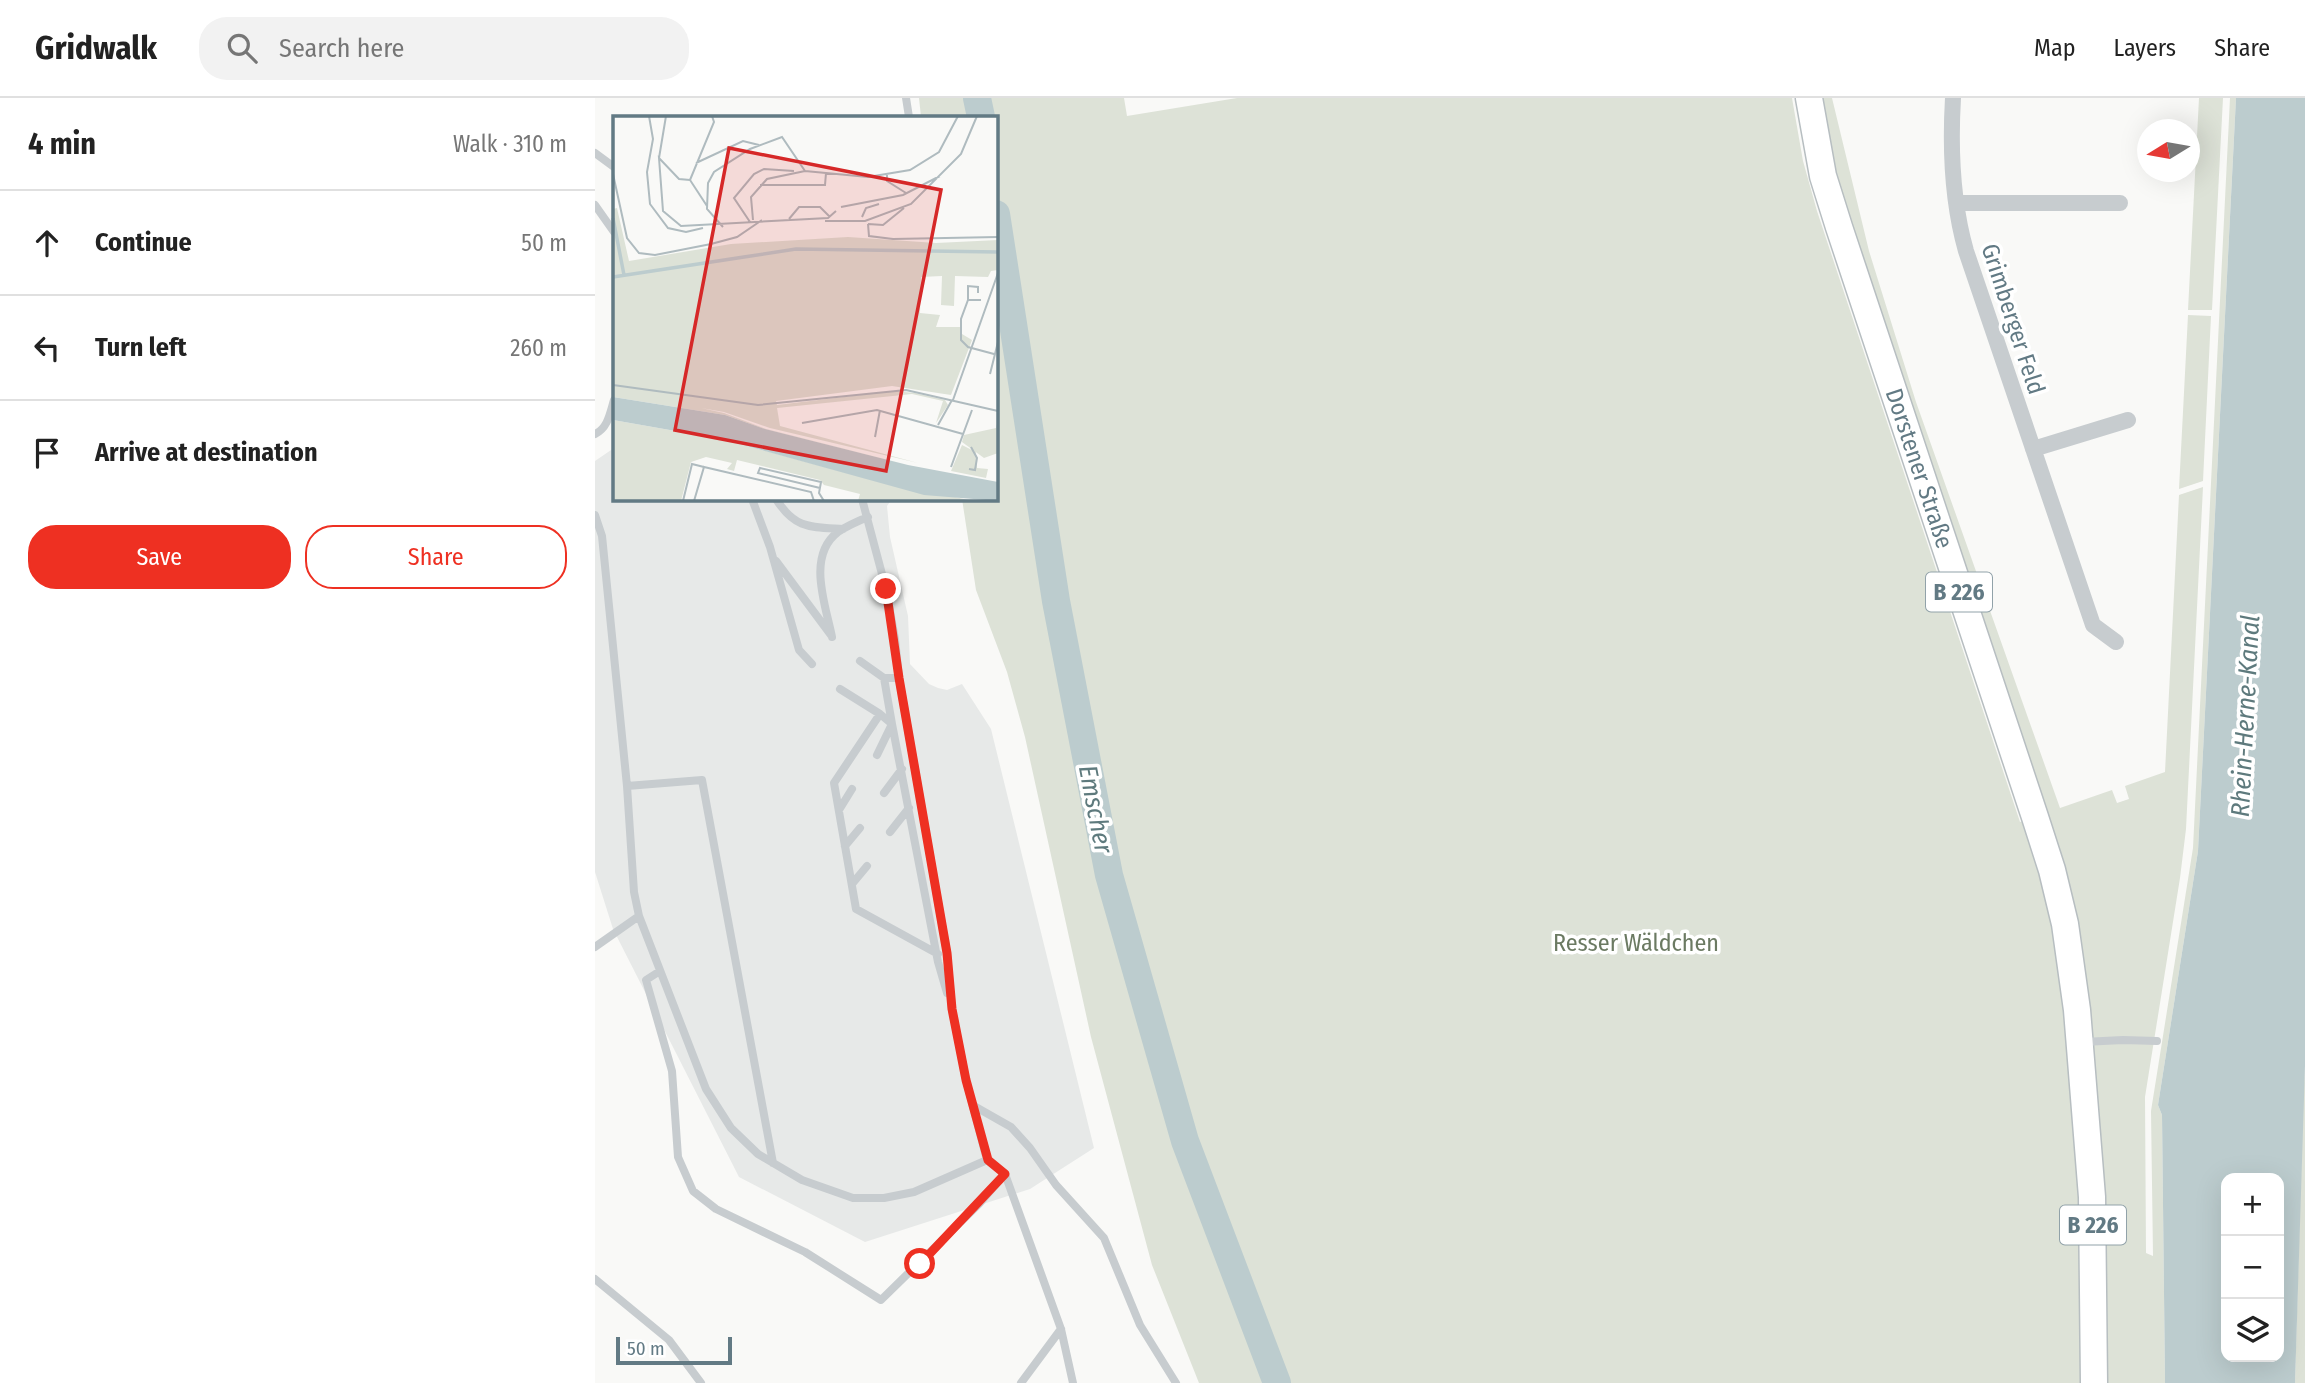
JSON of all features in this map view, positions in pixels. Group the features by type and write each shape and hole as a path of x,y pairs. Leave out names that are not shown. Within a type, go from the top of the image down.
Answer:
{"main road":[{"name":"Dorstener Straße","path":"1809,98 1823,176 1842,240 2052,870 2071,962 2081,1054 2092,1197 2094,1383"}],"street":[{"name":"Grimberger Feld","path":"1952,98 1956,203 1966,251 2093,625 2116,642"},
{"path":"1956,203 2120,203"},
{"path":"2033,449 2128,420"}],"lane":[{"path":"906,98 909,116"},
{"path":"595,153 613,166"},
{"path":"595,205 613,231"},
{"path":"595,434 608,422 613,404"},
{"path":"752,500 773,557 799,650 812,664"},
{"path":"776,500 786,516 799,524 843,529"},
{"path":"773,557 832,637 821,584 821,566 827,546 836,533 865,508 886,589 947,953 952,1009"},
{"path":"595,515 602,536 627,786 634,892 639,916 706,1089 731,1128 758,1154 801,1180 853,1198 914,1192 988,1160"},
{"path":"860,661 884,678 899,678"},
{"path":"884,678 936,954 988,1160 1005,1174 1061,1329 1073,1383"},
{"path":"840,689 892,724"},
{"path":"880,714 834,783 856,909 936,954 947,953"},
{"path":"877,755 892,724"},
{"path":"884,793 902,768"},
{"path":"627,786 702,780 773,1163"},
{"path":"839,810 852,789"},
{"path":"890,832 909,808"},
{"path":"845,846 860,828"},
{"path":"852,884 867,866"},
{"path":"595,947 639,916"},
{"path":"660,971 646,980 672,1072 678,1157 693,1191 716,1209 805,1252 881,1300 969,1214 1005,1174"},
{"path":"2081,1054 2123,1040 2157,1041"},
{"path":"974,1106 1011,1127 1030,1148 1056,1185 1104,1238 1140,1325 1177,1383"},
{"path":"595,1279 669,1339 701,1383"},
{"path":"1021,1383 1061,1329"}],"shaded area":[{"path":"613,449 613,500 891,500 887,506 890,537 908,616 910,664 929,684 938,688 947,690 962,684 991,729 1094,1148 1030,1189 865,1242 739,1177 613,929 595,872 595,461"}],"green space":[{"name":"Resser Wäldchen","path":"919,98 1124,98 1127,116 1237,98 1792,98 1803,161 1817,211 2020,822 2042,815 1848,230 1818,98 1832,98 1869,251 1916,402 2060,808 2112,790 2117,803 2129,799 2125,786 2165,772 2179,495 2203,487 2186,829 2145,1097 2146,1253 2153,1256 2151,1111 2193,848 2230,98 2236,98 2198,851 2158,1105 2162,1115 2165,1383 1199,1383 1152,1265 1091,1037 1025,737 1007,672 976,590 962,500 997,500 997,116 921,116"},
{"path":"2199,98 2223,98 2212,310 2188,310 2195,182 2200,182"},
{"path":"2188,315 2211,316 2203,481 2179,489"},
{"path":"2305,1066 2305,1383 2295,1383 2303,1100"}],"water":[{"name":"Rhein-Herne-Kanal","path":"2236,98 2305,98 2305,1066 2295,1383 2165,1383 2162,1115 2158,1105 2198,851"}],"waterway":[{"name":"Emscher","path":"977,98 981,116"},
{"name":"Emscher","path":"997,220 1056,601 1109,875 1185,1141 1277,1383"}],"route":[{"path":"886,589 947,953 952,1009 966,1080 988,1160 1005,1174 920,1264"}]}
